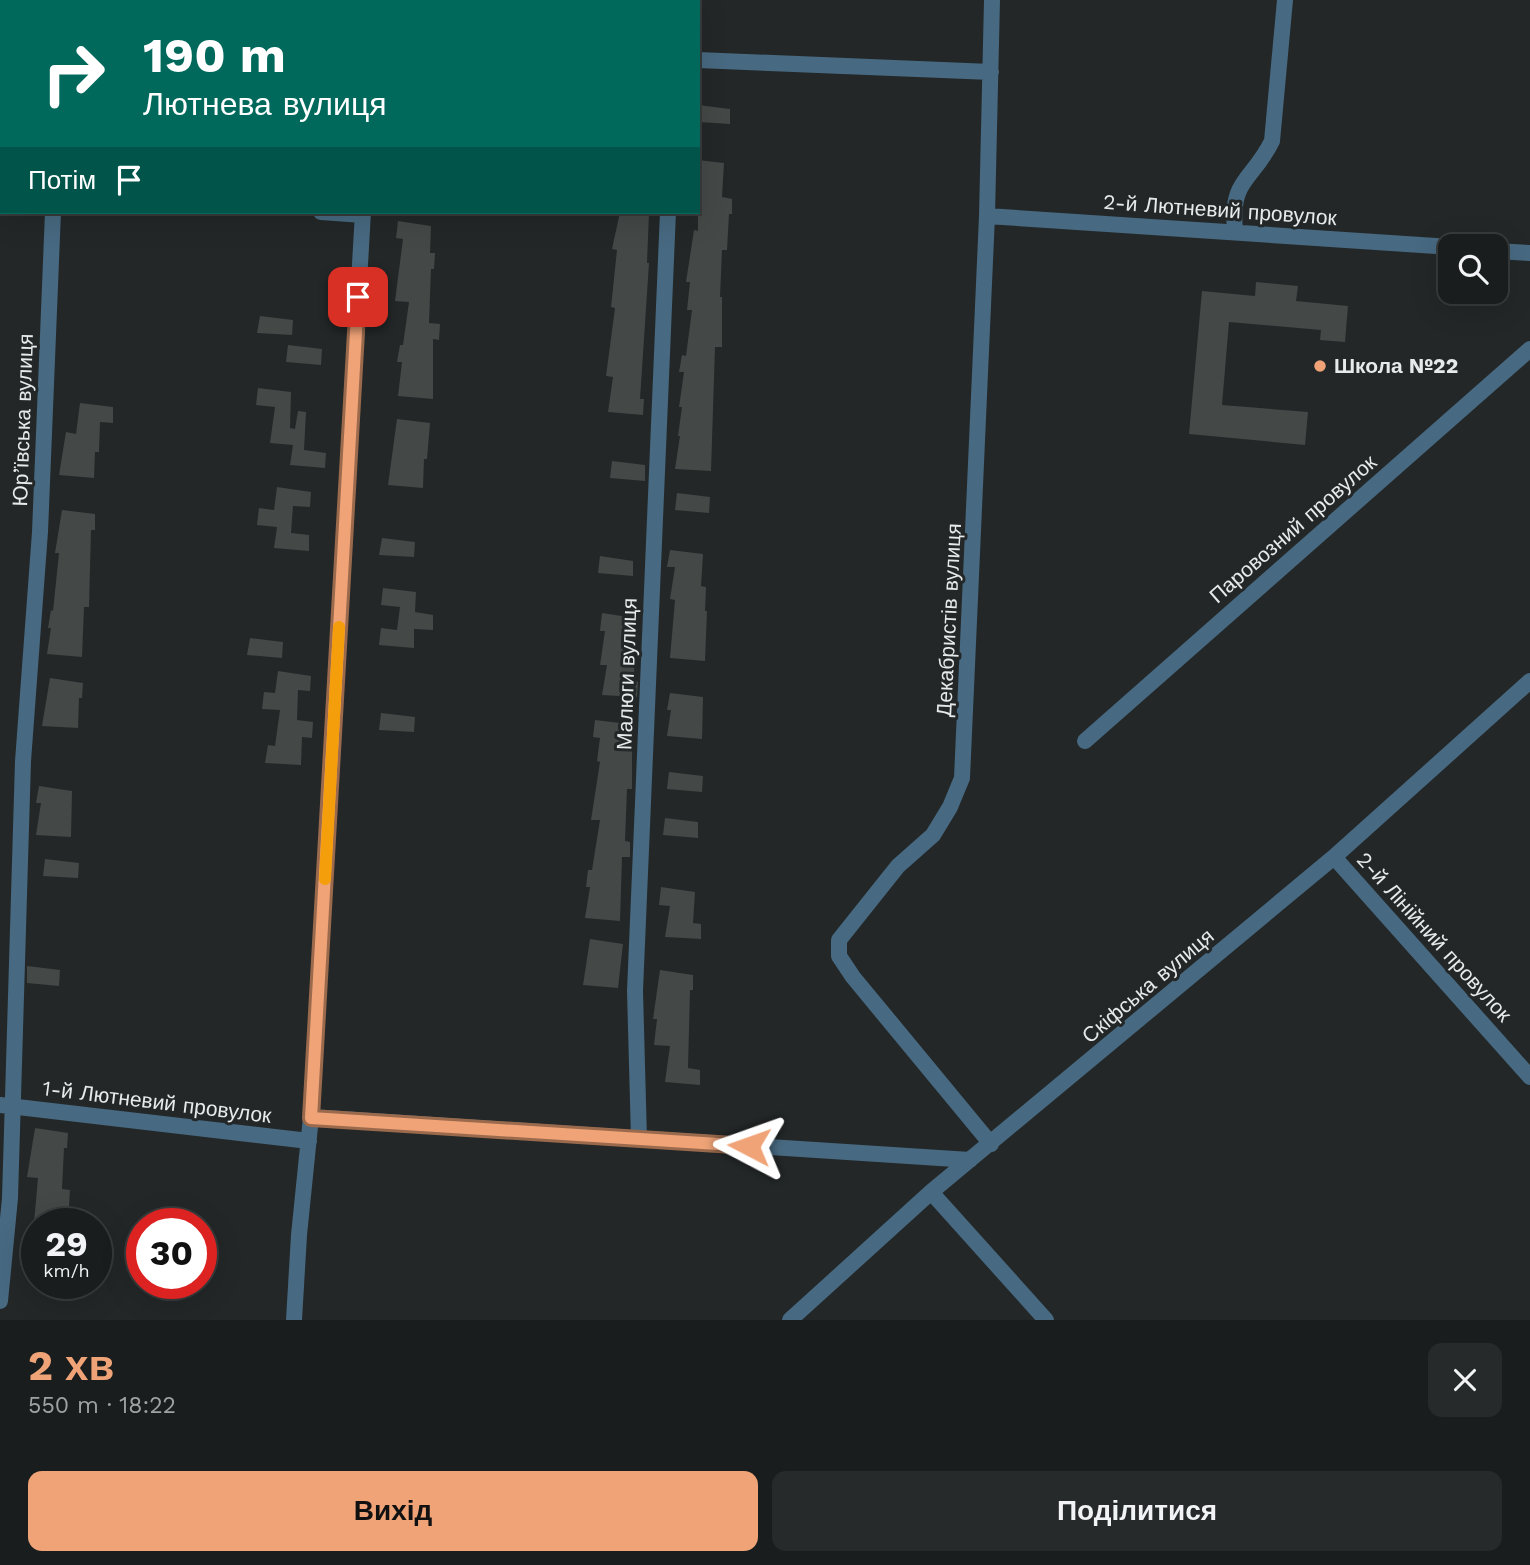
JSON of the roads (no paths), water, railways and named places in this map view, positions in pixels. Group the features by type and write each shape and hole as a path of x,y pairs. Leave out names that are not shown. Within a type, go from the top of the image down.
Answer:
{"street":[{"name":"Декабристів вулиця","path":"991,1144 853,977 839,956 839,940 898,866 933,835 950,807 962,778 987,216 992,0"},
{"path":"1235,231 1236,195 1242,183 1264,158 1272,141 1286,0"},
{"path":"700,60 990,72"},
{"name":"Юр’ївська вулиця","path":"0,1301 10,1198 7,1106 23,761 40,532 52,214"},
{"path":"294,1320 299,1235 311,1118 363,214"},
{"name":"Малюги вулиця","path":"639,1139 635,991 668,214"},
{"name":"2-й Лютневий провулок","path":"987,216 1438,246"},
{"path":"1508,252 1530,253"},
{"name":"Паровозний провулок","path":"1085,741 1530,349"},
{"name":"Скіфська вулиця","path":"790,1320 931,1192 1334,857 1530,681"},
{"name":"2-й Лінійний провулок","path":"1334,857 1530,1077"},
{"name":"1-й Лютневий провулок","path":"7,1106 309,1141"},
{"path":"311,1118 970,1160"},
{"path":"931,1192 1046,1320"}],"place":[{"name":"Школа №22","path":"1320,366"}]}
